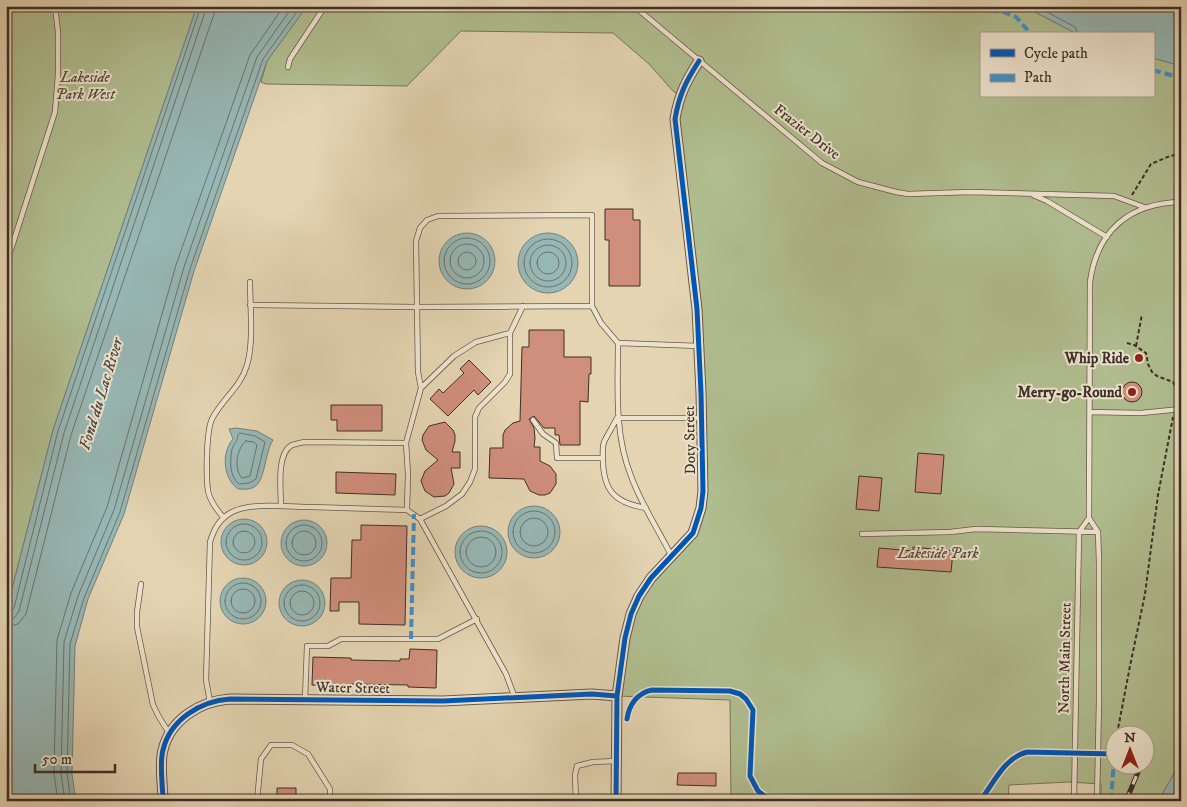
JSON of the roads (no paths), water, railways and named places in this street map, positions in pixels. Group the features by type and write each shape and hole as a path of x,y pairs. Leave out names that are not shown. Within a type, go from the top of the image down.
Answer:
{"street":[{"name":"Doty Street","path":"616,801 617,696 625,638 631,614 639,596 651,578 693,533 701,508 703,492 702,418 694,272 676,118 678,103 684,85 699,61"},
{"name":"Water Street","path":"163,801 162,752 170,734 184,716 210,702 230,699 443,701 592,694 617,696"}],"lane":[{"path":"6,265 55,112 58,74 58,32 55,6"},
{"path":"288,67 290,59 325,6"},
{"name":"Frazier Drive","path":"634,6 822,163 858,182 881,190 908,194 970,192 1114,196 1144,207"},
{"name":"Frazier Drive","path":"1028,193 1047,201 1107,237"},
{"path":"1097,801 1099,701 1098,532 1089,518 1090,282 1095,259 1107,237 1121,221 1144,207 1158,203 1181,202"},
{"path":"407,510 408,474 406,444 421,388 418,372 416,307 416,241 420,228 428,220 438,216 592,215 592,306 601,323 618,343 617,418 622,446 630,476 671,555"},
{"path":"223,517 214,506 208,491 208,430 220,406 237,386 248,363 250,282"},
{"path":"250,305 416,307 592,306"},
{"path":"420,519 446,506 462,494 470,482 476,469 476,417 479,408 505,382 510,374 510,333 523,306"},
{"path":"421,388 454,356 476,342 510,333"},
{"path":"618,343 699,346"},
{"path":"1090,412 1141,413 1181,409"},
{"path":"617,418 702,418"},
{"path":"617,418 603,444 604,477 609,489 618,498 634,506 646,508"},
{"path":"533,420 544,434 556,444 557,458 603,458"},
{"path":"280,506 281,466 284,453 291,446 304,442 406,444"},
{"path":"210,702 206,680 210,542 214,529 223,517 233,511 249,507 280,506 407,510 420,519 477,619 506,674 515,698"},
{"path":"1079,532 1089,518"},
{"path":"862,534 950,532 976,529 1098,532"},
{"name":"North Main Street","path":"1074,801 1079,532"},
{"path":"141,584 137,627 153,705 170,734"},
{"path":"305,700 307,646 328,646 341,639 438,639 477,619"},
{"path":"257,801 261,759 271,745 292,745 308,754 330,789 330,801"},
{"path":"576,801 575,775 577,766 593,762 617,761"}],"water":[{"name":"Fond du Lac River","path":"197,6 307,6 267,61 194,271 124,514 88,599 75,646 72,774 76,801 6,801 6,620 12,589 53,430"},
{"path":"1021,6 1181,6 1181,66 1154,58 1154,32 1073,32"},
{"path":"461,233 473,233 483,237 491,245 495,261 491,277 483,285 473,289 461,289 451,285 443,277 439,267 439,255 443,245 451,237"},
{"path":"548,233 564,238 569,242 573,247 578,263 573,279 569,284 564,288 548,293 532,288 527,284 523,279 518,263 523,247 527,242 532,238"},
{"path":"229,429 257,431 273,440 258,484 250,489 238,489 229,479 225,465 227,451 233,439"},
{"path":"534,506 544,508 552,514 558,522 560,532 558,542 552,550 544,556 534,558 524,556 516,550 510,542 508,532 510,522 516,514 524,508"},
{"path":"244,519 257,523 263,529 267,542 263,555 257,561 244,565 231,561 225,555 221,542 225,529 231,523"},
{"path":"299,520 309,520 323,530 327,543 323,556 317,562 309,566 299,566 285,556 281,548 281,538 291,524"},
{"path":"476,526 486,526 500,533 507,547 507,557 500,571 486,578 476,578 466,574 459,567 455,557 455,547 459,537 466,530"},
{"path":"243,578 256,582 262,588 266,601 262,614 256,620 243,624 230,620 224,614 220,601 224,588 230,582"},
{"path":"297,580 307,580 321,590 325,603 321,616 315,622 307,626 297,626 283,616 279,608 279,598 289,584"},
{"path":"1181,762 1181,801 1158,801"}],"railway":[{"path":"1126,801 1137,774"}],"place":[{"name":"Whip Ride","path":"1139,358"},
{"name":"Merry-go-Round","path":"1132,392"}],"park label":[{"name":"Lakeside Park West","path":"85,86"},
{"name":"Lakeside Park","path":"938,553"}]}
